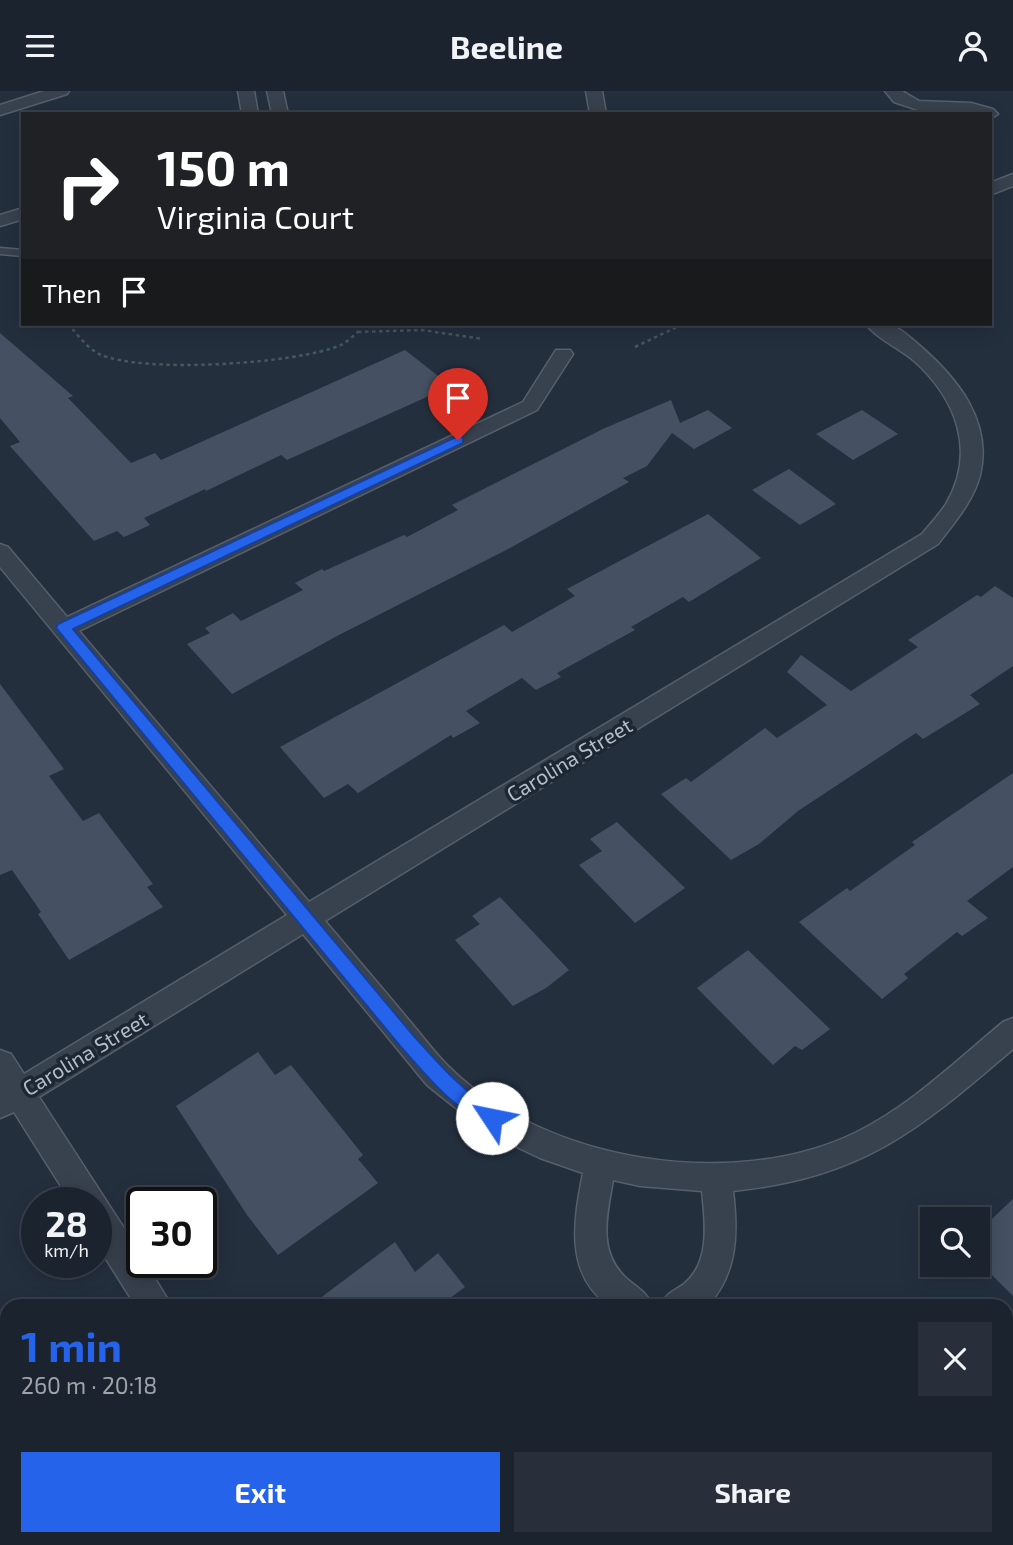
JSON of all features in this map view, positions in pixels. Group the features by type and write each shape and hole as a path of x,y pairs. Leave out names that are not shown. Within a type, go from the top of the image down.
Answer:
{"street":[{"path":"0,110 61,91"},
{"path":"246,91 250,112"},
{"path":"275,91 279,112"},
{"path":"594,91 598,112"},
{"path":"892,91 906,102 920,106 972,107 986,112"},
{"path":"962,91 972,107"},
{"path":"992,189 1013,179"},
{"path":"0,221 21,214"},
{"name":"Carolina Street","path":"9,1098 910,552 938,530 965,495 972,478 974,461 971,428 959,396 942,374 923,355 879,326"},
{"path":"64,628 530,406 564,354"},
{"path":"0,552 438,1076 472,1105 513,1130 600,1163 632,1171 716,1177 793,1167 864,1144 899,1124 1013,1031"},
{"path":"0,1063 9,1098 77,1187"},
{"path":"600,1163 588,1244 597,1270 618,1295 625,1299"},
{"path":"686,1299 699,1290 714,1271 721,1245 716,1177"},
{"path":"112,1239 150,1299"}],"lane":[{"path":"0,251 21,253"}],"path":[{"path":"70,326 99,354 157,365 280,358 343,344 358,332 422,330 483,339"},
{"path":"358,326 358,332"},
{"path":"635,347 679,326"}],"building":[{"path":"0,333 73,396 68,398 131,463 155,453 161,460 405,350 451,386 287,460 281,455 206,491 205,489 144,518 150,525 124,537 117,531 94,541 10,446 20,442 0,418"},
{"path":"671,400 680,423 708,410 732,428 694,449 672,433 647,466 623,478 629,482 510,548 337,636 232,694 187,644 210,633 205,628 233,613 241,621 303,590 295,583 322,569 324,571 404,535 407,537 458,510 452,505 605,428"},
{"path":"862,410 898,434 853,460 816,434"},
{"path":"789,469 836,504 800,525 752,490"},
{"path":"708,514 761,558 689,602 683,597 631,627 635,630 557,673 561,677 536,690 522,678 466,711 480,723 453,738 451,735 358,793 348,784 324,798 280,747 504,625 512,632 575,596 567,589"},
{"path":"995,586 1013,598 1013,666 970,695 980,704 923,739 916,733 798,811 759,844 731,860 661,794 686,778 691,782 765,728 777,738 827,705 787,672 801,655 851,691 918,647 908,640"},
{"path":"0,684 64,769 49,776 83,821 99,813 153,884 147,887 163,907 69,960 12,870 0,875"},
{"path":"1013,773 1013,867 967,901 988,918 962,936 957,932 904,974 908,978 882,999 799,922 847,888 850,891 915,845 912,842"},
{"path":"617,822 685,888 635,923 579,865 602,851 590,839"},
{"path":"500,897 569,970 546,988 513,1006 455,940 480,924 472,916"},
{"path":"748,950 830,1029 802,1050 795,1046 773,1065 697,988"},
{"path":"258,1052 275,1075 291,1065 363,1155 358,1159 378,1183 278,1255 247,1215 176,1106"},
{"path":"1013,1199 1013,1296 990,1273 990,1221"},
{"path":"395,1242 415,1272 438,1253 465,1287 449,1299 319,1299"}],"route":[{"path":"458,440 64,628 438,1076 492,1118"}]}
